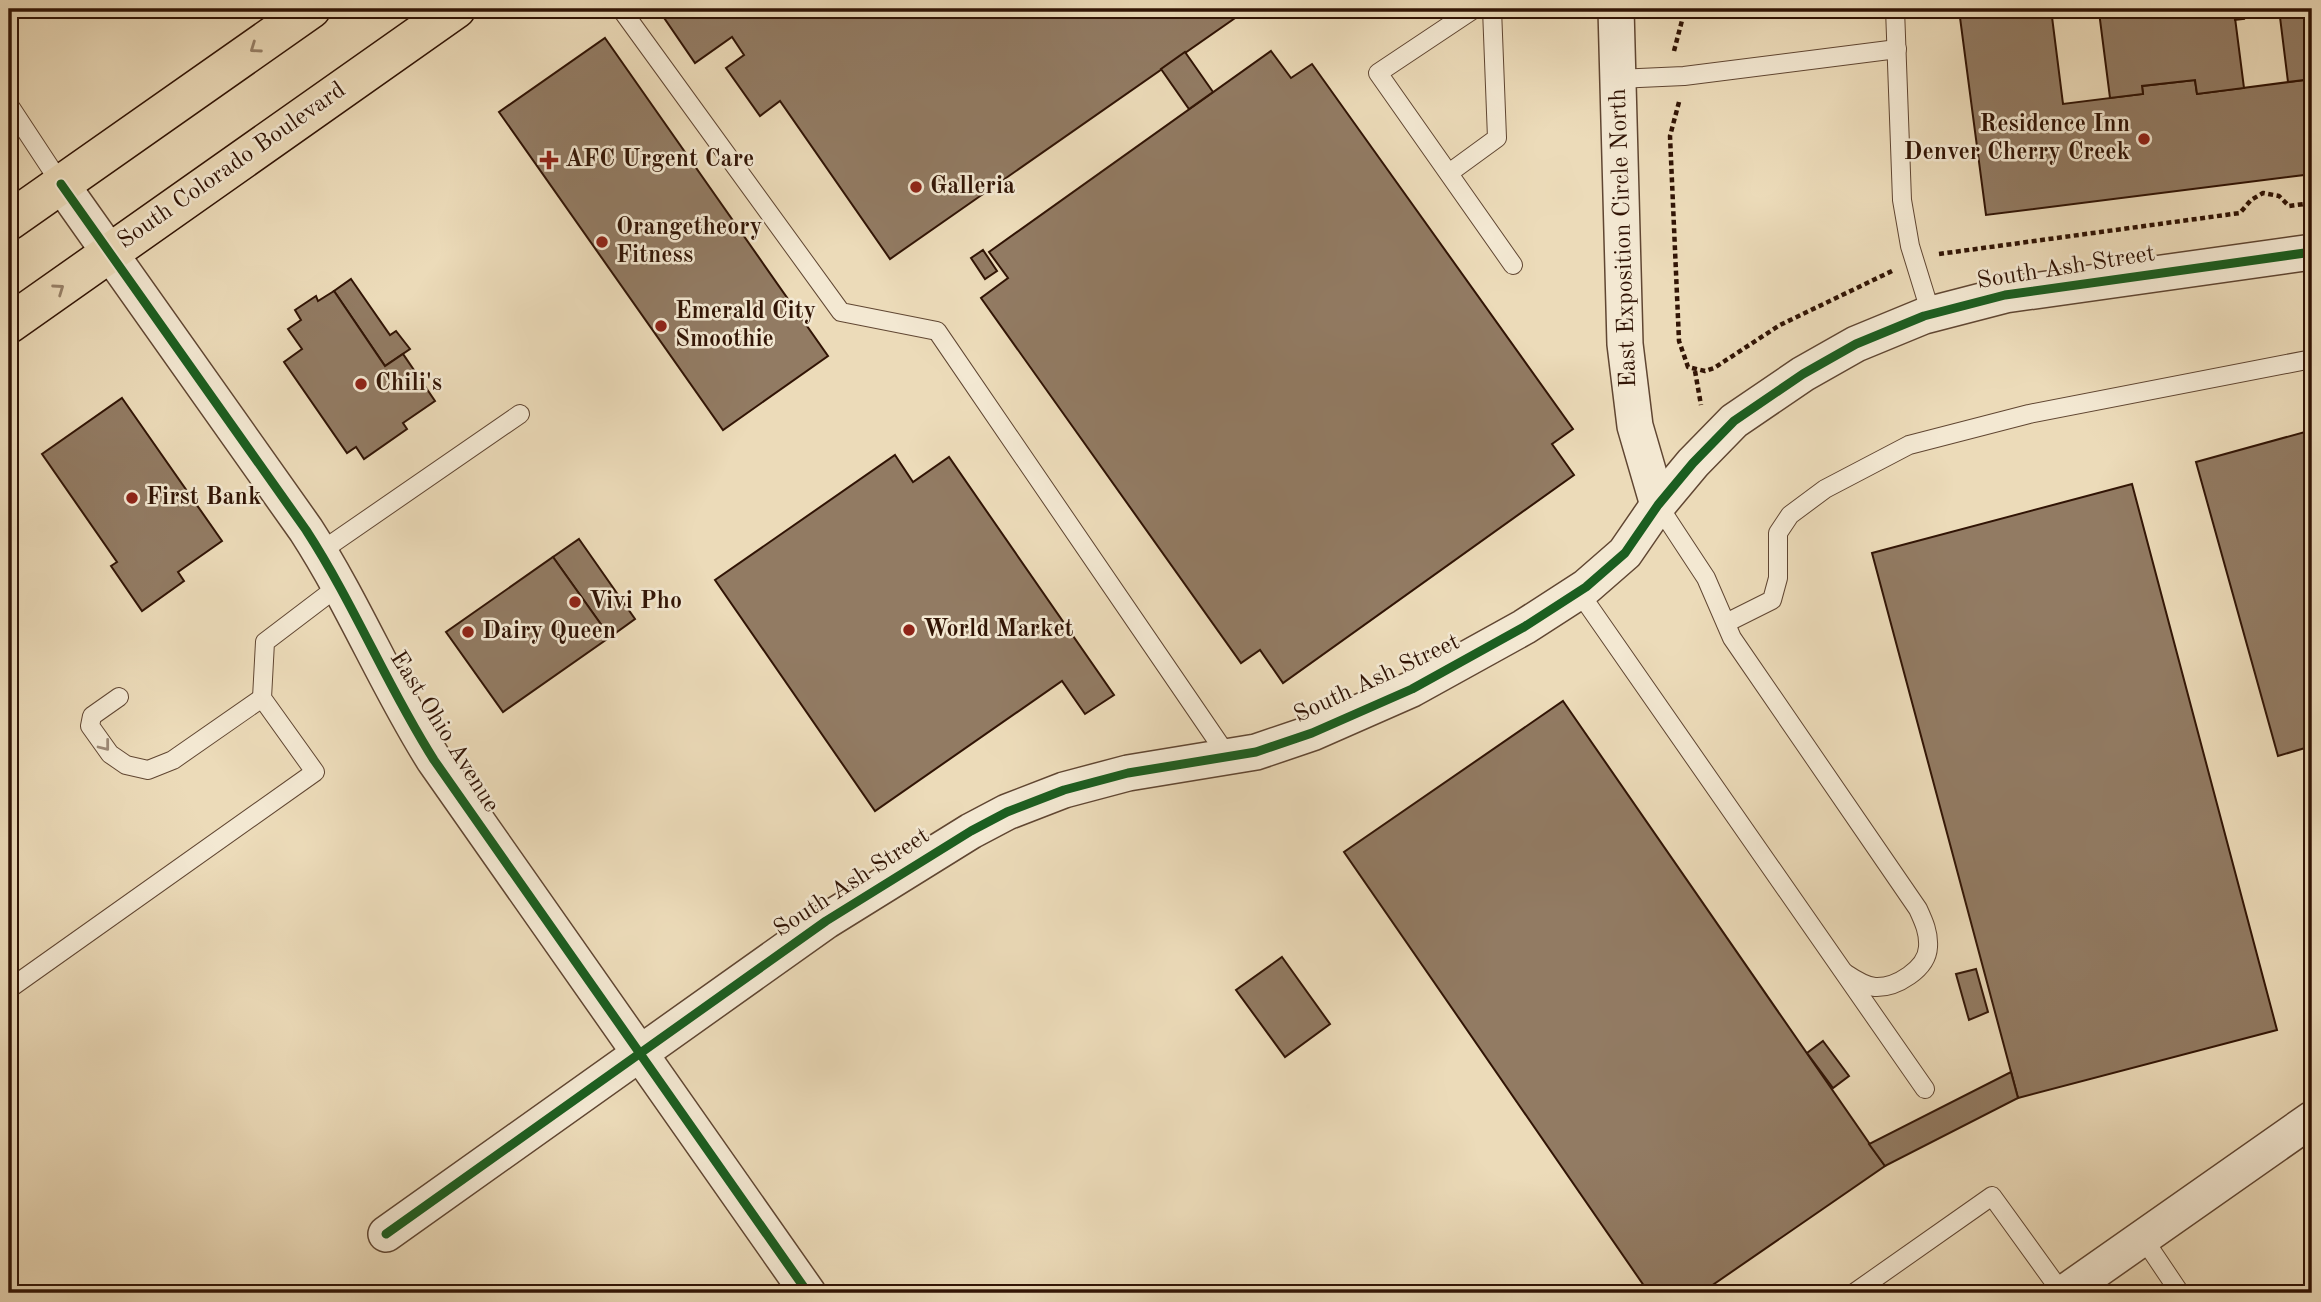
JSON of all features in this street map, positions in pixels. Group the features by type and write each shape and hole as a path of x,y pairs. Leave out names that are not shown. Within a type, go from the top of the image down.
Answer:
{"main road":[{"path":"9,221 311,9"},
{"name":"South Colorado Boulevard","path":"9,324 456,9"}],"street":[{"name":"East Exposition Circle North","path":"1616,9 1625,344 1635,426 1658,505"},
{"name":"East Ohio Avenue","path":"61,184 320,552 340,585 389,687 434,760 808,1293"},
{"name":"South Ash Street","path":"386,1234 873,890 930,853 1007,812 1064,790 1103,779 1229,758 1312,733 1388,700 1524,627 1579,592 1625,553 1658,505 1714,440 1758,403 1856,344 1931,314 2053,287 2312,252"},
{"path":"2063,1293 2312,1119"}],"lane":[{"path":"621,9 841,312 937,331 1229,758"},
{"path":"1474,9 1378,73 1513,265"},
{"path":"1449,173 1497,138 1492,9"},
{"path":"1895,9 1904,218 1931,314"},
{"path":"1618,79 1677,77 1897,49"},
{"path":"9,105 61,184"},
{"path":"1726,622 1772,600 1778,578 1778,533 1797,507 1909,445 2029,414 2312,359"},
{"path":"320,552 520,414"},
{"path":"1658,505 1706,578 1732,638 1919,909 1927,930 1928,949 1923,963 1894,984 1875,987 1845,974"},
{"path":"9,989 315,772 262,698 265,642 340,585"},
{"path":"1579,592 1925,1089"},
{"path":"119,697 92,716 90,726 110,754 126,765 148,770 173,760 262,698"},
{"path":"1854,1293 1993,1196 2063,1293"},
{"path":"2143,1238 2180,1293"}],"path":[{"path":"1685,9 1674,48 1679,103 1670,136 1679,341 1684,360 1695,371"}],"building":[{"name":"Galleria","path":"658,9 1248,9 890,259 780,101 760,116 726,68 744,55 732,37 695,63"},
{"name":"Residence Inn Denver Cherry Creek","path":"2051,9 2063,104 2143,94 2142,86 2195,80 2197,94 2312,79 2312,174 1986,215 1959,10"},
{"path":"2174,9 2175,17 2234,10 2244,88 2197,94 2195,80 2142,86 2143,94 2110,98 2099,12"},
{"path":"2174,9 2242,9 2244,19 2235,20 2234,10 2175,17"},
{"path":"2279,9 2312,9 2312,79 2288,82"},
{"path":"605,38 828,356 723,430 499,112"},
{"path":"1271,51 1291,78 1312,64 1573,429 1552,444 1574,475 1283,683 1260,650 1241,663 981,298 1008,278 989,252"},
{"path":"1185,52 1213,92 1189,109 1161,69"},
{"path":"983,250 997,271 985,279 971,258"},
{"path":"351,279 390,335 396,331 410,349 385,366 334,291"},
{"name":"Chili's","path":"334,291 385,366 403,354 435,401 403,423 407,429 364,459 356,447 347,453 284,362 302,349 288,329 301,320 295,310 316,296 318,301"},
{"name":"First Bank","path":"122,398 222,541 178,572 184,581 142,611 111,566 117,562 42,454"},
{"path":"2312,430 2312,746 2278,756 2196,462"},
{"name":"World Market","path":"895,455 913,482 949,457 1114,695 1085,714 1062,681 875,811 715,580"},
{"path":"2132,484 2277,1030 2018,1098 1872,553"},
{"path":"579,539 635,619 610,637 553,557"},
{"path":"553,557 610,637 503,712 446,632"},
{"path":"1563,701 1885,1166 1701,1293 1649,1293 1344,852"},
{"path":"1282,957 1330,1024 1285,1057 1236,990"},
{"path":"1976,969 1988,1012 1969,1020 1956,974"},
{"path":"1823,1041 1849,1076 1833,1088 1807,1053"},
{"path":"2011,1072 2018,1098 1885,1166 1869,1144"}],"cycle path":[{"path":"61,184 306,530 434,760 808,1293"},
{"path":"386,1234 826,921 971,831 1007,812 1064,790 1128,773 1256,752 1312,733 1412,689 1524,627 1586,587 1625,553 1658,505 1693,463 1734,421 1803,374 1856,344 1924,316 2005,295 2312,252"}],"place":[{"name":"Residence Inn Denver Cherry Creek","path":"2144,139"},
{"name":"AFC Urgent Care","path":"549,160"},
{"name":"Galleria","path":"916,187"},
{"name":"Orangetheory Fitness","path":"602,242"},
{"name":"Emerald City Smoothie","path":"661,326"},
{"name":"Chili's","path":"361,384"},
{"name":"First Bank","path":"132,498"},
{"name":"Vivi Pho","path":"575,602"},
{"name":"World Market","path":"909,630"},
{"name":"Dairy Queen","path":"468,632"}]}
